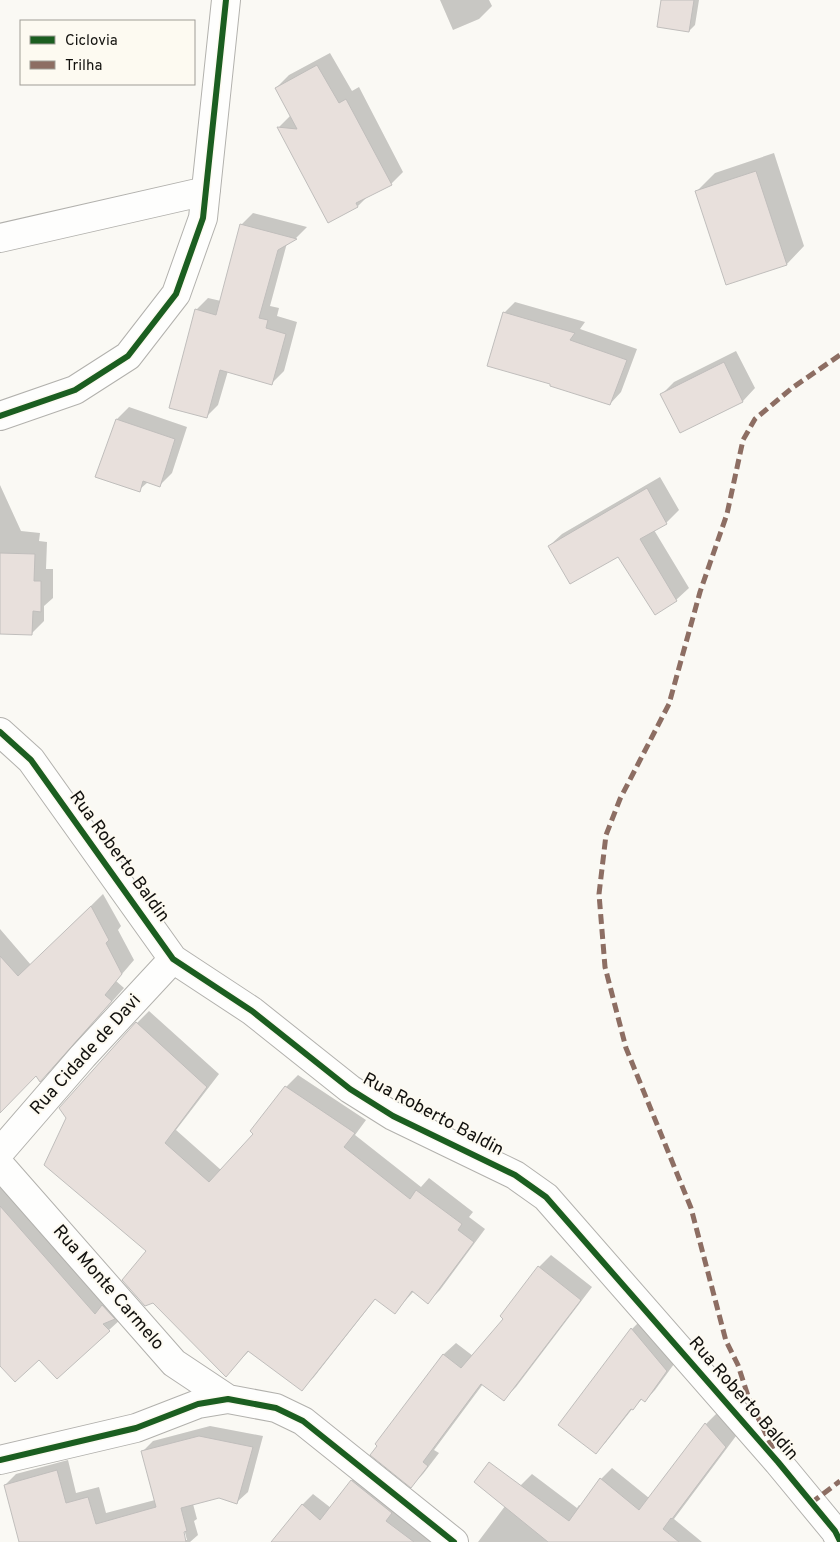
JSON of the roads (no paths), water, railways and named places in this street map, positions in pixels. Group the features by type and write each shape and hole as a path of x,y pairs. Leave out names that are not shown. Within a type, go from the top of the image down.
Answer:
{"street":[{"path":"0,416 75,390 128,356 176,294 203,218 226,0"},
{"path":"0,238 206,191"},
{"name":"Rua Roberto Baldin","path":"0,732 31,760 173,958 252,1011 350,1089 393,1116 515,1175 546,1198 778,1462 835,1531 840,1541"},
{"name":"Rua Cidade de Davi","path":"0,1152 83,1056 173,958"},
{"name":"Rua Monte Carmelo","path":"0,1165 174,1363 228,1399"},
{"path":"0,1460 136,1428 198,1404 228,1399 276,1408 303,1421 454,1542"}]}
